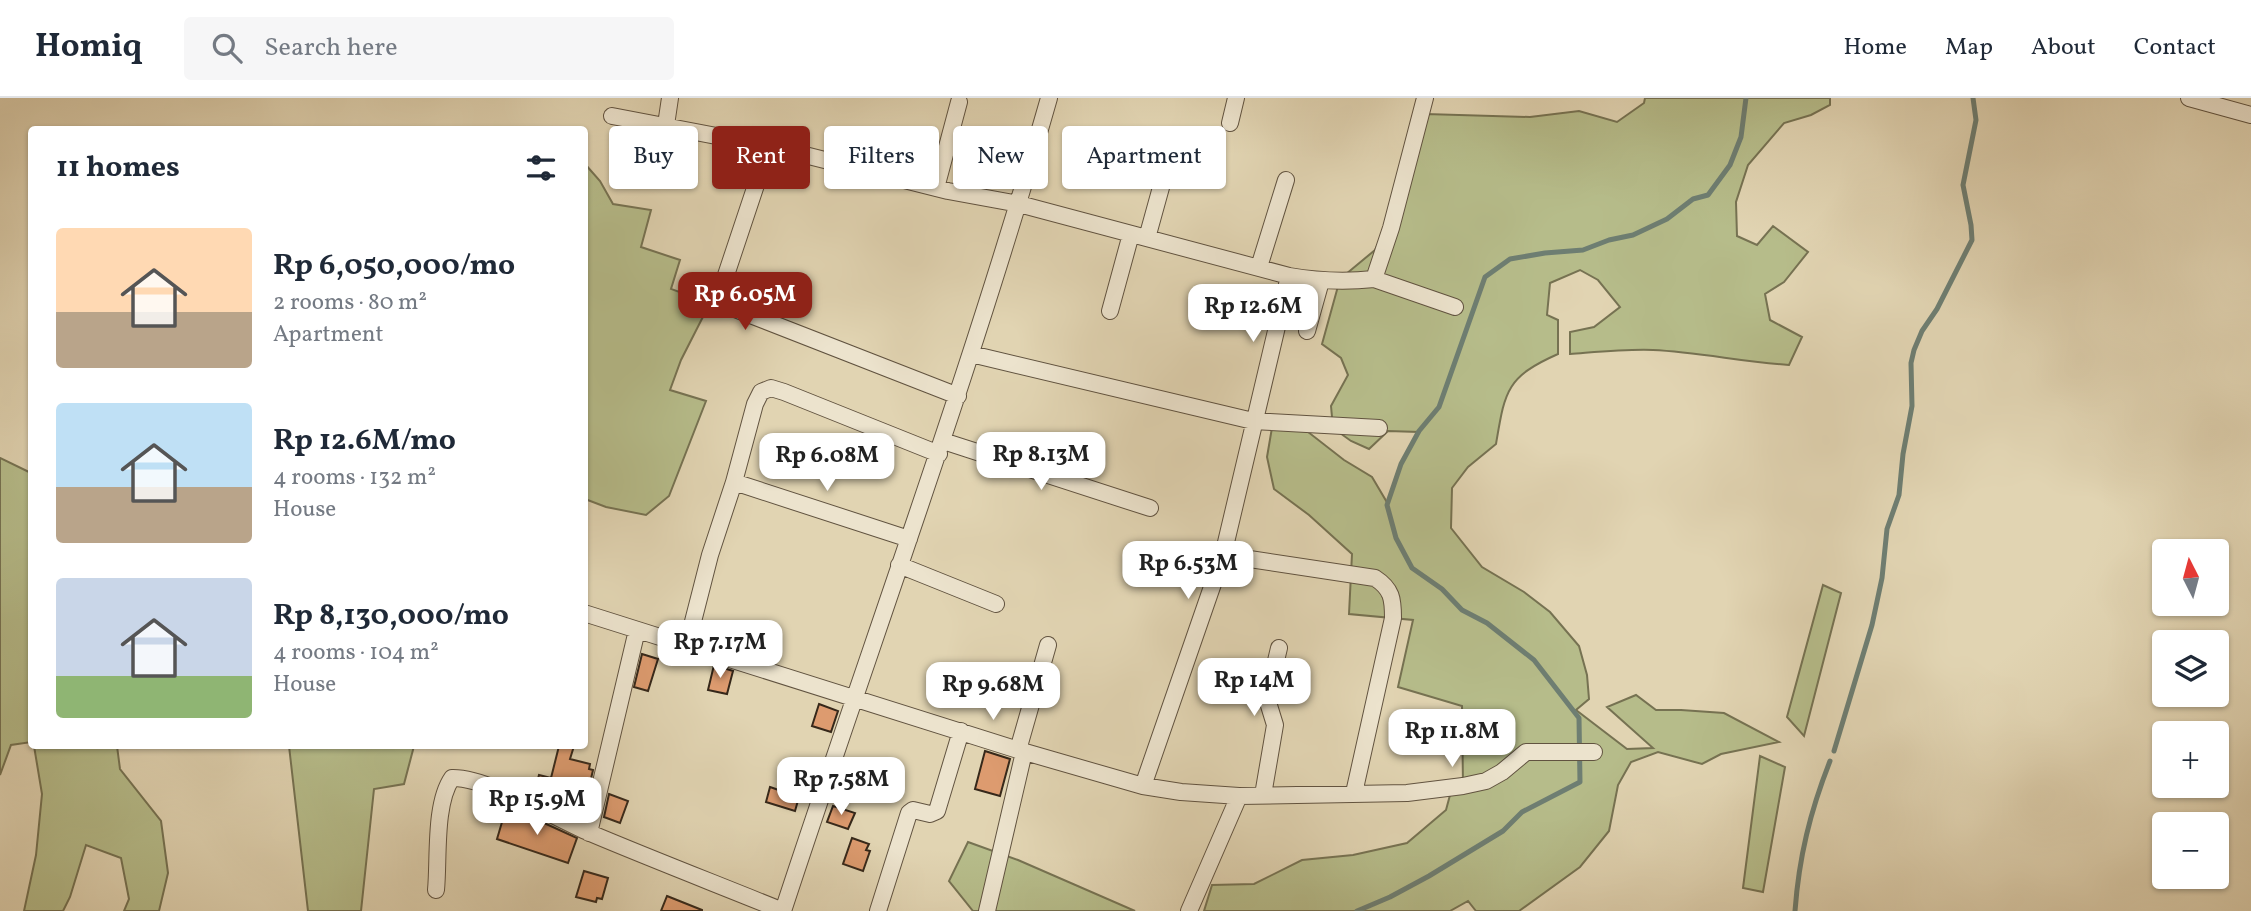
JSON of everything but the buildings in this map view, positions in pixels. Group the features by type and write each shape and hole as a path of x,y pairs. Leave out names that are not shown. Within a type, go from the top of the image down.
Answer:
{"street":[{"path":"666,125 670,98"},
{"path":"436,890 440,824 446,786 452,778 463,778 486,785 589,833 783,911 958,396 1019,204 1049,98"},
{"path":"1230,123 1236,98"},
{"path":"1374,279 1391,228 1425,98"},
{"path":"2189,98 2251,115"},
{"path":"939,177 959,102"},
{"path":"612,116 712,134"},
{"path":"1259,267 1286,180"},
{"path":"755,189 722,287 722,298 730,306 958,396"},
{"path":"939,189 1019,204 1289,276 1321,281 1374,279 1455,307"},
{"path":"1110,312 1157,189"},
{"path":"1143,786 1223,555 1289,276"},
{"path":"1307,331 1321,281"},
{"path":"971,354 1253,421 1379,428"},
{"path":"687,645 755,404 761,392 771,388 941,447 1150,508"},
{"path":"734,482 909,539"},
{"path":"1223,555 1375,578 1388,586 1393,600 1393,618 1354,793"},
{"path":"900,565 996,604"},
{"path":"588,614 1021,751 1143,786 1181,792 1239,796 1407,793 1486,781 1526,752 1594,752"},
{"path":"589,833 636,630"},
{"path":"986,911 1021,751 1048,645"},
{"path":"1263,795 1275,725 1267,699 1279,648"},
{"path":"878,911 909,813 913,810 930,814 937,811 961,731"},
{"path":"1189,911 1239,796"}],"green space":[{"path":"1645,98 1830,98 1830,105 1811,115 1784,123 1748,165 1736,202 1737,236 1757,245 1773,226 1808,252 1784,282 1765,294 1770,320 1802,337 1789,365 1653,350 1570,354 1570,332 1594,327 1620,307 1598,280 1580,270 1550,283 1547,315 1558,320 1558,354 1528,370 1511,388 1502,411 1496,444 1468,467 1452,488 1451,528 1482,567 1524,592 1550,612 1579,646 1587,675 1589,699 1576,710 1627,749 1653,748 1607,707 1636,695 1656,710 1724,713 1779,742 1721,754 1702,764 1658,752 1631,762 1618,785 1609,831 1580,867 1519,911 1476,911 1468,901 1450,911 1204,911 1212,885 1254,884 1302,860 1353,855 1407,843 1446,810 1453,784 1463,786 1462,706 1398,687 1413,620 1349,614 1352,554 1309,515 1274,489 1267,457 1274,416 1303,428 1344,460 1372,477 1388,504 1401,464 1419,432 1388,431 1369,449 1351,441 1333,428 1331,406 1348,375 1341,358 1322,344 1340,279 1375,250 1398,205 1426,114 1530,117 1579,111 1617,122 1644,103"},
{"path":"588,167 600,181 613,204 651,210 641,247 680,260 671,289 710,303 681,360 670,390 706,401 669,496 646,515 606,507 588,500"},
{"path":"0,458 28,472 28,743 11,745 0,775"},
{"path":"1823,585 1841,593 1804,736 1787,717"},
{"path":"34,749 117,749 120,769 161,821 168,873 159,911 124,911 129,899 121,858 86,845 63,911 24,911 36,855 42,794"},
{"path":"289,749 413,749 404,784 374,789 361,911 308,911"},
{"path":"1760,756 1785,767 1763,892 1743,888"},
{"path":"968,842 1018,860 1135,911 973,911 949,881"}],"waterway":[{"path":"1357,911 1429,876 1503,831 1522,812 1580,782 1579,718 1534,660 1487,623 1462,610 1442,589 1412,568 1396,538 1387,505 1401,464 1419,431 1439,407 1485,277 1510,259 1583,250 1609,240 1633,235 1667,219 1693,199 1708,195 1730,165 1741,137 1746,98"},
{"path":"1834,751 1872,625 1882,578 1887,529 1899,495 1912,406 1911,363 1914,350 1972,240 1963,185 1976,120 1973,98"},
{"path":"1795,911 1799,872 1807,835 1830,761"}]}
